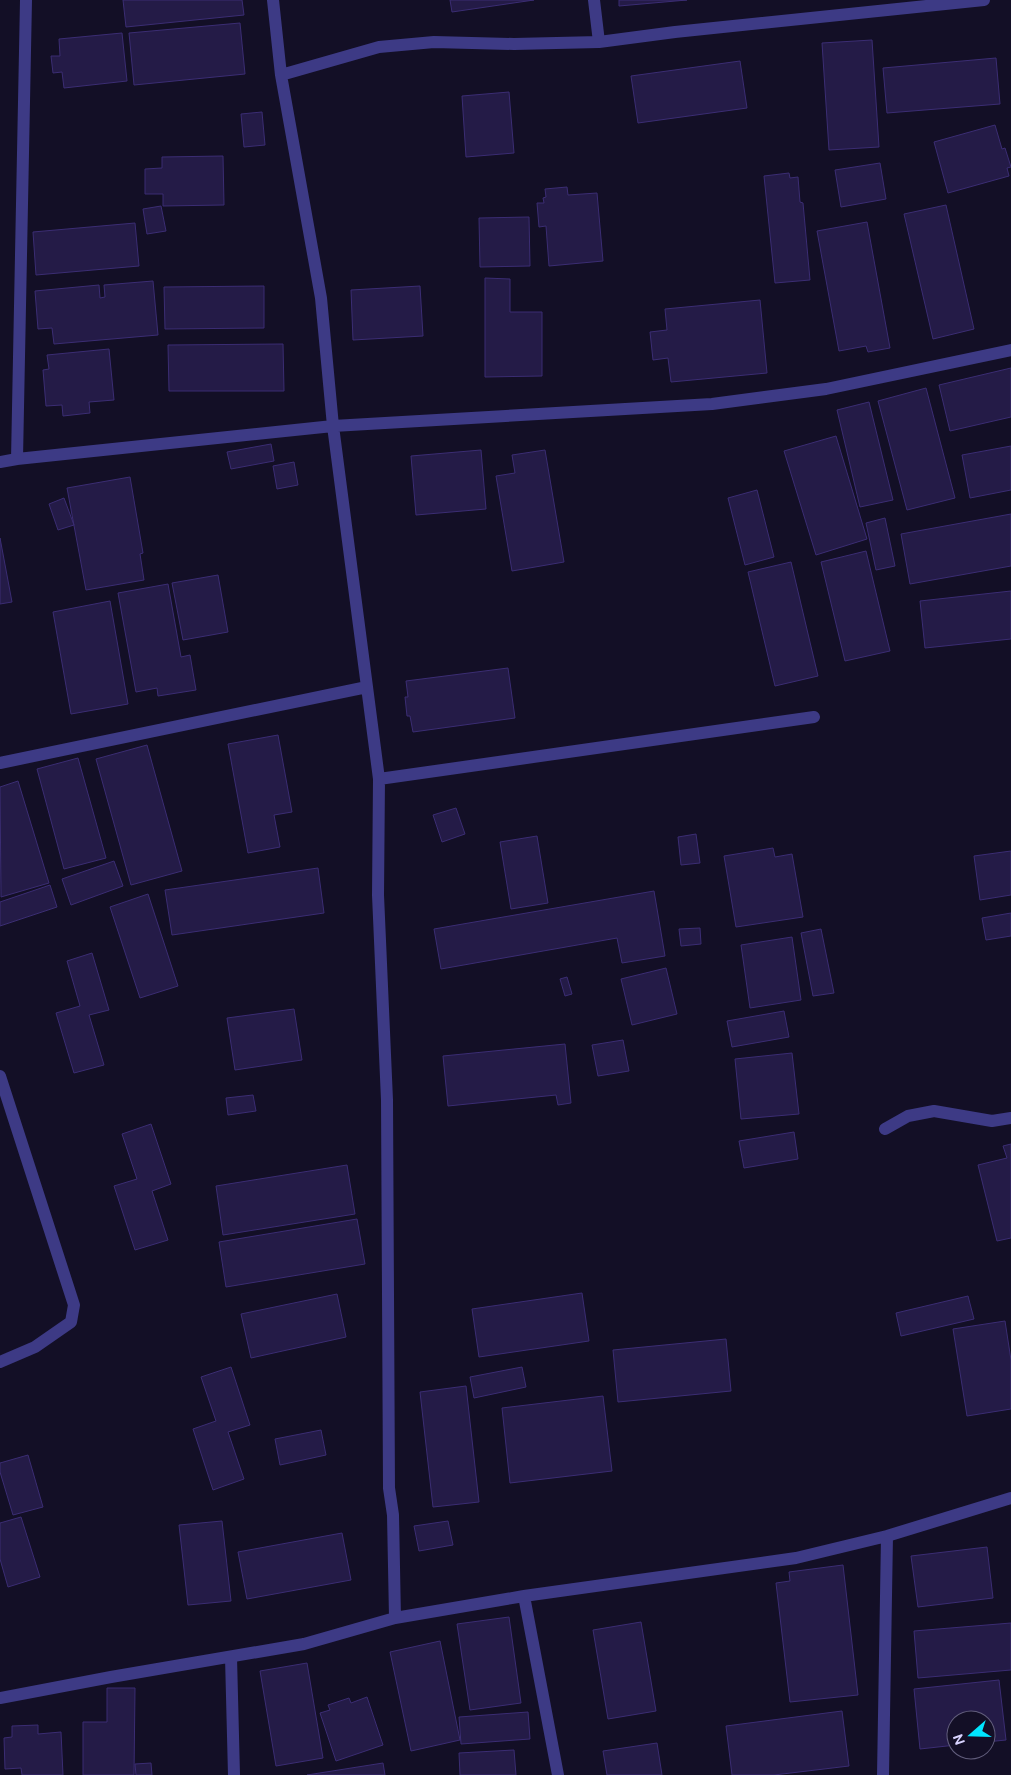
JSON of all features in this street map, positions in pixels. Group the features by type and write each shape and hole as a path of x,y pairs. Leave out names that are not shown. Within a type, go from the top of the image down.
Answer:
{"street":[{"path":"17,459 26,0"},
{"path":"273,0 281,75 321,298 333,426 379,779 378,895 388,1100 389,1488 393,1515 394,1618"},
{"path":"594,0 599,42"},
{"path":"281,75 378,47 434,42 514,44 599,42 675,32 984,0"},
{"path":"0,462 333,426 712,404 826,389 1011,350"},
{"path":"0,763 367,687"},
{"path":"379,779 814,717"},
{"path":"0,1076 74,1305 71,1322 35,1347 0,1362"},
{"path":"885,1129 908,1116 934,1110 992,1121 1011,1118"},
{"path":"0,1698 304,1644 394,1618 524,1596 796,1558 887,1536 1011,1498"},
{"path":"883,1775 887,1536"},
{"path":"524,1596 558,1775"},
{"path":"231,1657 234,1775"}],"building":[{"path":"123,0 242,0 244,15 126,27"},
{"path":"450,0 534,0 452,12"},
{"path":"619,0 687,0 619,6"},
{"path":"240,23 245,74 134,85 129,33"},
{"path":"122,33 127,81 64,88 62,72 53,73 51,56 60,56 59,39"},
{"path":"872,40 879,147 829,150 822,43"},
{"path":"996,58 1000,104 887,113 883,68"},
{"path":"740,61 747,108 638,123 631,76"},
{"path":"509,92 514,153 466,157 462,96"},
{"path":"262,112 265,145 244,147 241,114"},
{"path":"995,125 1002,149 1005,148 1011,167 1007,168 1009,176 948,193 934,142"},
{"path":"223,156 224,205 163,206 163,194 145,194 145,169 162,168 162,157"},
{"path":"880,163 886,199 841,207 835,170"},
{"path":"789,173 790,178 798,177 800,202 803,203 810,280 775,283 764,176"},
{"path":"567,187 568,195 597,193 603,261 549,266 546,226 539,227 537,203 544,203 543,198 546,197 545,189"},
{"path":"946,205 974,329 933,339 904,214"},
{"path":"161,206 166,231 147,234 143,209"},
{"path":"529,217 530,266 480,267 479,218"},
{"path":"867,222 890,348 868,352 866,346 839,351 817,231"},
{"path":"135,223 139,266 36,275 33,232"},
{"path":"485,278 510,279 510,312 542,312 542,376 485,377"},
{"path":"153,281 158,335 54,344 52,328 38,329 35,291 99,285 100,298 105,297 104,285"},
{"path":"264,286 264,328 165,329 164,287"},
{"path":"420,286 423,336 353,340 351,290"},
{"path":"760,300 767,373 671,382 668,358 653,360 650,332 667,330 665,309"},
{"path":"283,344 284,391 169,391 168,345"},
{"path":"109,349 114,400 89,402 90,413 63,416 62,405 46,406 43,370 49,369 47,355"},
{"path":"1011,368 1011,417 950,431 939,385"},
{"path":"926,388 955,498 907,510 878,401"},
{"path":"869,402 893,500 860,507 837,410"},
{"path":"836,436 867,539 816,555 784,451"},
{"path":"271,444 274,461 231,469 227,452"},
{"path":"1011,446 1011,490 970,498 962,455"},
{"path":"481,450 486,509 416,515 411,456"},
{"path":"545,450 564,562 512,571 496,476 515,473 512,455"},
{"path":"294,462 298,485 277,489 273,466"},
{"path":"130,477 143,553 140,554 144,580 86,590 67,488"},
{"path":"757,490 774,557 745,565 728,498"},
{"path":"64,498 74,525 58,530 49,504"},
{"path":"1011,514 1011,566 910,584 901,534"},
{"path":"885,518 895,566 876,570 866,523"},
{"path":"0,538 12,602 0,604"},
{"path":"866,551 890,651 845,661 821,562"},
{"path":"791,562 818,676 775,686 748,572"},
{"path":"218,575 228,632 183,640 172,583"},
{"path":"168,584 181,657 190,655 196,690 158,696 157,688 136,692 118,593"},
{"path":"1011,591 1011,639 925,648 920,601"},
{"path":"110,601 128,704 71,714 53,612"},
{"path":"508,668 515,718 413,732 410,716 407,716 405,697 408,697 406,681"},
{"path":"278,735 292,812 274,815 280,847 248,853 228,744"},
{"path":"147,745 182,871 131,885 96,759"},
{"path":"78,758 106,858 64,869 37,769"},
{"path":"18,781 49,883 1,897 0,787"},
{"path":"456,808 465,834 442,842 433,815"},
{"path":"696,834 700,863 681,865 678,837"},
{"path":"537,836 548,903 511,909 500,842"},
{"path":"773,848 775,857 792,854 803,917 736,927 724,856"},
{"path":"1011,851 1011,895 980,900 974,856"},
{"path":"114,861 123,886 71,905 62,879"},
{"path":"318,868 324,913 172,935 165,890"},
{"path":"50,885 57,907 0,926 0,902"},
{"path":"654,891 665,956 622,963 617,938 441,969 434,929"},
{"path":"148,894 178,986 140,998 110,907"},
{"path":"1011,913 1011,936 986,940 982,918"},
{"path":"700,928 701,944 681,946 679,929"},
{"path":"821,929 834,993 813,996 801,933"},
{"path":"792,937 801,1000 750,1008 741,945"},
{"path":"92,953 109,1010 89,1015 104,1065 74,1073 56,1013 80,1006 67,961"},
{"path":"666,968 677,1014 632,1025 621,979"},
{"path":"567,977 572,994 565,996 560,979"},
{"path":"294,1009 302,1060 235,1070 227,1018"},
{"path":"784,1011 789,1037 732,1047 727,1021"},
{"path":"623,1040 629,1071 598,1076 592,1045"},
{"path":"565,1044 571,1103 558,1105 556,1095 448,1106 443,1056"},
{"path":"792,1053 799,1114 741,1119 735,1059"},
{"path":"253,1095 256,1111 228,1115 226,1098"},
{"path":"151,1124 171,1184 152,1191 168,1240 135,1250 114,1186 137,1179 122,1134"},
{"path":"794,1132 798,1159 744,1168 739,1141"},
{"path":"1011,1144 1011,1238 997,1241 978,1165 1007,1158 1003,1146"},
{"path":"347,1165 355,1214 223,1235 216,1186"},
{"path":"357,1219 365,1264 226,1287 219,1242"},
{"path":"582,1293 589,1341 479,1357 472,1309"},
{"path":"337,1294 346,1337 251,1358 241,1314"},
{"path":"968,1296 974,1319 901,1336 896,1313"},
{"path":"1005,1321 1011,1360 1011,1409 967,1416 953,1329"},
{"path":"726,1339 731,1391 618,1402 613,1350"},
{"path":"231,1367 250,1425 228,1432 244,1479 213,1490 193,1429 216,1421 201,1377"},
{"path":"522,1367 526,1387 474,1398 470,1377"},
{"path":"466,1386 479,1502 433,1507 420,1392"},
{"path":"603,1396 612,1471 510,1483 502,1408"},
{"path":"321,1430 326,1455 280,1465 275,1439"},
{"path":"28,1455 43,1507 13,1515 0,1472 0,1463"},
{"path":"21,1517 40,1577 8,1587 0,1559 0,1523"},
{"path":"222,1521 231,1601 188,1605 179,1525"},
{"path":"448,1521 453,1545 419,1551 414,1526"},
{"path":"342,1533 351,1580 247,1599 238,1552"},
{"path":"987,1547 993,1598 918,1607 911,1556"},
{"path":"843,1565 858,1695 790,1702 776,1583 790,1581 789,1572"},
{"path":"509,1617 521,1703 470,1710 457,1624"},
{"path":"641,1622 656,1711 608,1719 593,1630"},
{"path":"1011,1623 1011,1670 918,1678 914,1631"},
{"path":"440,1641 460,1740 411,1751 390,1652"},
{"path":"307,1663 323,1758 276,1766 260,1671"},
{"path":"999,1680 1006,1740 996,1741 996,1710 946,1710 946,1746 920,1749 914,1689"},
{"path":"107,1688 135,1688 134,1775 83,1775 83,1722 107,1722"},
{"path":"367,1697 383,1745 336,1761 320,1713 330,1710 328,1705 349,1698 351,1703"},
{"path":"842,1711 849,1766 774,1775 732,1775 726,1726"},
{"path":"528,1712 530,1739 461,1744 459,1717"},
{"path":"38,1725 38,1734 61,1732 63,1775 22,1775 21,1768 5,1769 4,1738 12,1737 12,1726"},
{"path":"657,1743 662,1775 607,1775 603,1751"},
{"path":"514,1750 516,1775 460,1775 459,1753"},
{"path":"151,1763 152,1775 136,1775 135,1764"},
{"path":"383,1763 385,1775 307,1775"}]}
